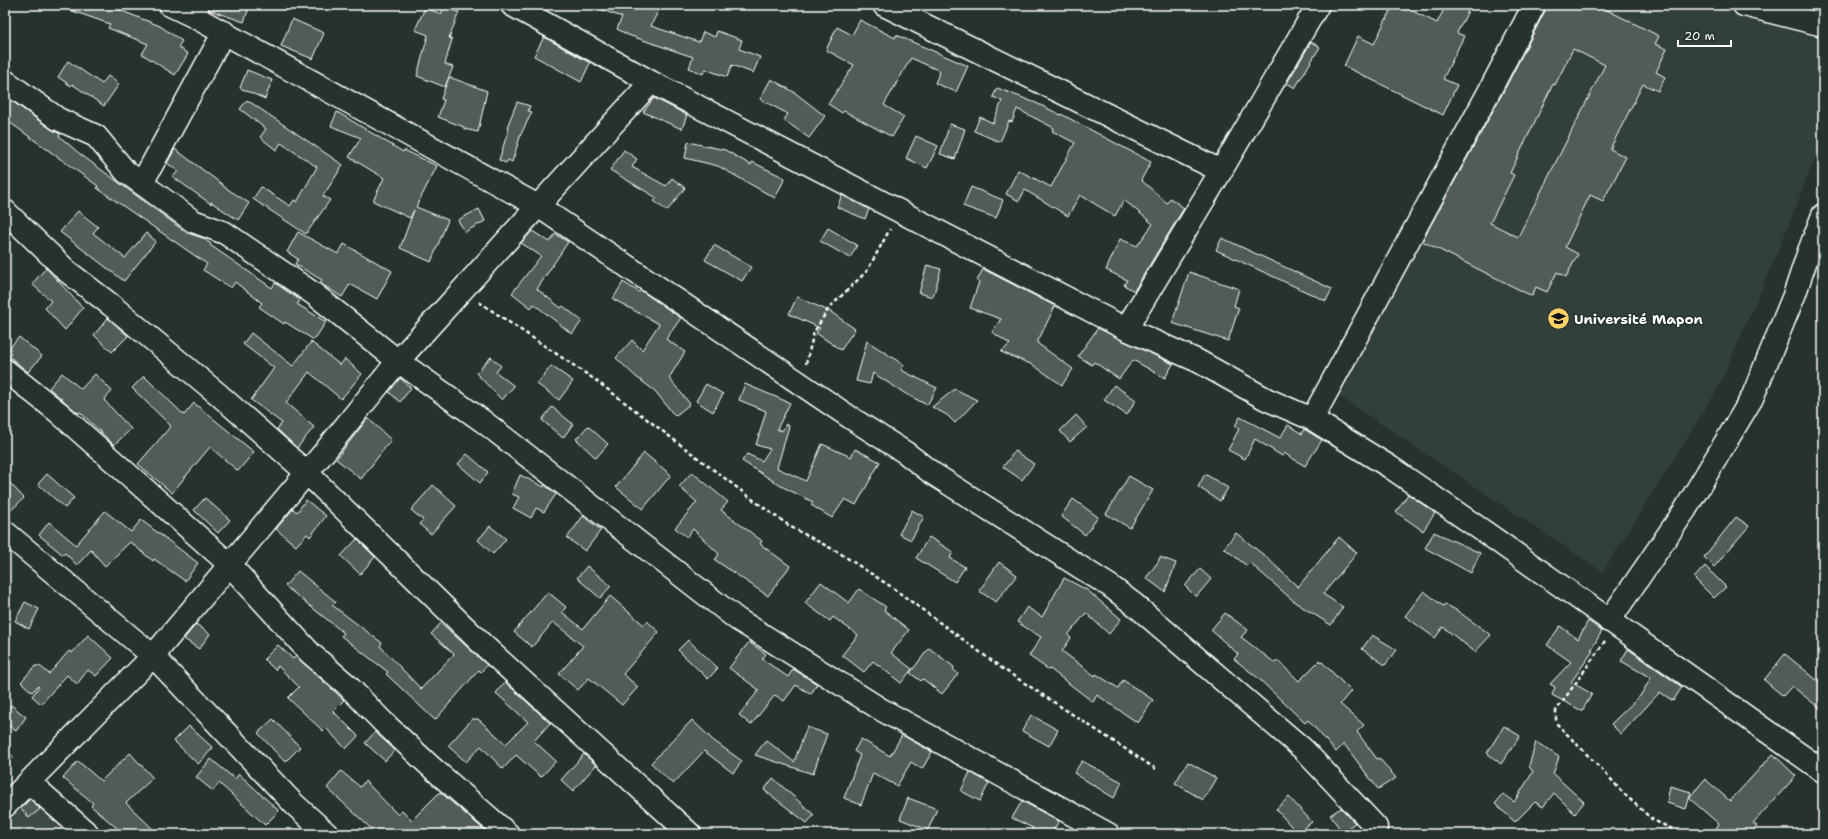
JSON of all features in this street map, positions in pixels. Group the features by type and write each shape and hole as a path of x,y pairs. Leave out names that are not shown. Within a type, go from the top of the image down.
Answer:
{"street":[{"path":"170,5 196,10 224,32 538,206 801,382 851,418 906,453 932,473 1110,586 1135,605 1303,749 1376,827"},
{"path":"512,5 651,82 1126,329 1198,361 1266,399 1312,418 1390,467 1489,535 1823,771"},
{"path":"884,5 1221,172"},
{"path":"1126,329 1221,172 1318,5"},
{"path":"1312,418 1490,90 1534,5"},
{"path":"1744,5 1823,25"},
{"path":"142,183 224,32"},
{"path":"5,81 58,119 96,136 120,166 194,221 225,233 308,290 398,361 484,422 738,619 882,710 1108,834"},
{"path":"5,806 152,656 326,450 398,361 651,82"},
{"path":"5,211 68,272 111,305 194,374 306,472 482,644 690,834"},
{"path":"1613,623 1685,510 1752,398 1795,293 1809,250 1823,215"},
{"path":"5,370 58,412 229,564 310,653 346,684 383,722 430,766 508,834"},
{"path":"5,532 152,656 294,804 327,834"},
{"path":"29,782 88,834"}],"path":[{"path":"801,382 814,332 829,308 867,271 899,211"},
{"path":"462,290 594,379 749,498 791,527 838,552 890,586 1003,669 1156,769"},
{"path":"1613,623 1556,711 1556,723 1623,793 1653,820 1682,834"}],"shaded area":[{"name":"Université Mapon","path":"1536,5 1730,5 1823,36 1823,138 1779,249 1717,390 1603,572 1327,388"},
{"path":"5,749 14,757 5,766"},
{"path":"28,784 77,834 5,834 5,804"}],"building":[{"path":"62,5 107,5 160,26 182,41 178,47 188,54 175,75 142,54 148,44 108,28 110,24 61,7"},
{"path":"210,5 250,5 244,22 209,10"},
{"path":"594,5 661,5 651,26 699,42 703,32 715,37 717,31 742,40 739,49 760,57 753,73 732,65 727,77 705,69 703,74 689,68 693,57 628,35 617,29 622,17 594,7"},
{"path":"1393,5 1400,5 1437,23 1446,5 1471,5 1457,33 1464,36 1443,79 1457,85 1443,115 1344,66 1358,36 1374,44"},
{"path":"1546,5 1597,5 1659,36 1655,44 1667,49 1656,72 1665,77 1658,91 1643,84 1610,149 1626,157 1603,201 1590,195 1565,247 1578,254 1566,277 1557,272 1547,292 1536,287 1532,296 1422,241 1501,96 1545,11","holes":["1573,49 1605,65 1518,237 1490,223 1514,175 1510,173 1553,84 1555,85"]},
{"path":"444,7 459,12 449,38 452,39 445,64 453,67 445,87 417,76 428,35 415,30 425,8 441,14"},
{"path":"292,19 324,33 313,59 281,46"},
{"path":"860,20 895,38 896,35 968,66 956,92 935,83 940,71 911,58 884,105 904,117 892,137 844,111 842,113 828,104 854,65 826,50 837,27 852,35"},
{"path":"544,37 590,63 581,82 534,56"},
{"path":"1311,42 1320,47 1295,88 1287,83"},
{"path":"68,61 102,84 108,76 119,84 104,106 72,84 71,86 58,77"},
{"path":"247,70 272,80 265,99 240,88"},
{"path":"449,77 487,91 478,132 464,129 464,127 438,117 444,100 441,99"},
{"path":"771,79 794,92 825,116 809,138 784,120 788,114 760,99"},
{"path":"997,88 1061,114 1151,162 1141,180 1167,203 1170,198 1184,208 1134,291 1124,285 1127,280 1106,270 1120,239 1137,246 1153,224 1124,200 1115,216 1080,195 1068,216 1025,190 1019,201 1006,194 1018,170 1051,187 1075,143 1052,131 1054,128 1017,109 1012,122 1009,121 1000,142 974,131 980,117 993,123 1002,101 993,97"},
{"path":"5,96 60,134 59,136 80,154 187,233 203,238 211,244 210,245 272,288 275,283 300,300 297,304 326,322 314,340 285,322 284,324 259,307 262,303 235,282 231,288 203,270 207,264 97,188 98,186 5,119"},
{"path":"654,98 687,115 682,129 643,112"},
{"path":"247,100 343,165 323,196 330,200 306,234 253,199 261,187 290,206 294,200 297,202 317,167 281,143 276,150 260,137 266,129 240,109"},
{"path":"517,102 530,106 528,111 532,112 521,134 512,162 508,160 506,163 499,160 509,128 507,127"},
{"path":"337,112 403,152 404,150 437,166 416,207 448,220 431,262 400,248 414,210 410,218 373,201 384,178 349,157 361,138 331,126"},
{"path":"950,124 965,129 955,159 940,154"},
{"path":"916,136 938,146 927,168 906,158"},
{"path":"688,142 725,150 751,165 752,162 785,178 775,198 718,166 685,158"},
{"path":"175,149 223,186 249,203 238,220 211,202 211,204 173,177 178,171 167,163"},
{"path":"624,150 637,159 632,167 666,186 672,178 685,188 667,211 654,201 657,198 610,170"},
{"path":"971,187 1003,200 996,218 963,206"},
{"path":"842,195 869,209 865,219 837,207"},
{"path":"479,209 485,221 465,232 458,220"},
{"path":"78,211 98,227 93,233 125,258 146,233 156,241 124,281 60,232"},
{"path":"828,228 857,245 850,258 820,241"},
{"path":"532,231 550,242 555,234 568,242 537,289 561,308 563,306 582,321 572,334 534,304 531,308 512,293 541,256 521,243"},
{"path":"298,232 338,254 344,244 392,271 377,299 350,284 342,297 320,283 322,280 295,264 298,259 287,252"},
{"path":"1222,238 1332,289 1326,301 1216,250"},
{"path":"714,245 751,267 742,281 705,260"},
{"path":"927,265 941,269 933,297 919,293"},
{"path":"46,268 83,308 65,330 45,308 51,301 32,284"},
{"path":"983,269 1055,306 1037,343 1073,369 1062,385 1033,365 1001,352 1010,344 992,332 1001,319 970,308 979,282 977,281"},
{"path":"1189,272 1239,289 1234,306 1239,308 1228,341 1172,323"},
{"path":"623,282 639,292 640,290 681,318 666,339 685,352 669,378 690,404 675,416 655,391 635,376 616,358 632,340 642,350 659,324 613,299"},
{"path":"797,297 831,312 855,329 841,350 816,333 820,328 789,314"},
{"path":"108,318 128,336 112,352 94,335"},
{"path":"1098,328 1173,364 1165,378 1133,360 1119,379 1094,362 1092,365 1078,356"},
{"path":"251,333 293,366 311,342 340,365 345,359 362,374 341,399 309,372 286,403 314,427 297,448 277,429 282,423 251,400 274,368 243,344"},
{"path":"19,337 42,356 28,372 5,353"},
{"path":"867,341 904,365 901,370 937,388 927,405 906,394 873,373 870,384 856,381"},
{"path":"491,357 501,366 496,372 514,386 502,400 476,373"},
{"path":"551,366 573,381 559,400 537,384"},
{"path":"62,373 81,389 95,374 112,391 104,400 131,429 114,445 80,412 78,413 49,388"},
{"path":"144,376 184,415 194,403 254,452 238,471 210,447 172,493 138,464 171,426 132,388"},
{"path":"400,378 411,388 400,402 389,392"},
{"path":"706,384 723,394 713,412 696,401"},
{"path":"745,384 790,403 777,429 782,431 786,424 789,426 777,468 806,481 822,444 851,457 855,449 880,462 856,505 845,499 832,518 811,505 813,502 781,486 742,461 747,454 762,461 770,449 756,445 766,411 739,400"},
{"path":"1114,385 1136,400 1127,415 1104,400"},
{"path":"955,389 977,400 955,423 947,415 932,407"},
{"path":"552,407 573,424 563,438 542,420"},
{"path":"1076,415 1087,427 1070,442 1060,431"},
{"path":"1240,417 1280,438 1288,425 1302,434 1304,429 1322,440 1305,466 1284,453 1282,456 1255,439 1245,459 1228,450 1239,429 1235,426"},
{"path":"368,418 391,440 361,479 336,459"},
{"path":"588,426 608,444 596,458 576,439"},
{"path":"1015,451 1034,464 1022,480 1003,467"},
{"path":"644,453 671,475 643,509 616,487"},
{"path":"467,454 488,472 480,483 458,464"},
{"path":"692,472 728,502 721,510 762,541 760,544 790,566 768,596 715,560 719,554 693,529 687,537 675,528 697,502 679,487"},
{"path":"47,474 74,498 65,508 38,484"},
{"path":"1205,474 1228,488 1220,501 1198,487"},
{"path":"520,475 544,487 545,485 556,494 544,512 536,508 531,518 513,508 519,497 512,494"},
{"path":"1129,476 1153,490 1130,528 1106,514"},
{"path":"5,478 24,498 5,516"},
{"path":"433,485 456,506 431,534 419,524 423,520 411,510"},
{"path":"1408,494 1435,513 1423,531 1396,512"},
{"path":"205,498 230,520 218,533 194,510"},
{"path":"1073,499 1098,517 1085,535 1061,516"},
{"path":"306,500 326,516 310,537 307,534 296,546 276,529 293,509 297,512"},
{"path":"912,510 924,517 911,540 899,534"},
{"path":"105,511 131,532 141,520 198,563 185,581 154,559 153,561 130,542 105,566 91,550 77,565 65,553 63,555 39,535 49,522 76,545"},
{"path":"583,516 601,530 585,551 567,538"},
{"path":"1736,517 1749,526 1714,567 1704,557"},
{"path":"490,526 506,539 493,554 478,540"},
{"path":"1434,532 1480,553 1471,573 1425,548"},
{"path":"1236,533 1265,556 1298,587 1339,537 1357,553 1323,594 1343,607 1331,625 1296,603 1250,563 1247,566 1224,548"},
{"path":"929,537 953,552 950,558 965,567 955,582 916,558"},
{"path":"357,539 375,557 360,574 341,556"},
{"path":"1160,557 1176,563 1165,592 1146,578"},
{"path":"999,562 1017,575 996,602 979,591"},
{"path":"587,566 611,586 600,598 577,578"},
{"path":"1705,566 1726,587 1714,598 1694,578"},
{"path":"1200,569 1211,579 1196,597 1185,586"},
{"path":"298,571 336,602 332,605 382,643 380,646 421,689 454,654 431,634 441,623 487,665 481,672 479,670 435,720 386,674 388,672 341,636 344,633 285,586"},
{"path":"1064,578 1087,590 1121,619 1109,634 1086,613 1068,635 1071,638 1062,651 1095,676 1096,674 1118,688 1123,680 1153,700 1138,723 1097,695 1093,702 1050,669 1049,670 1029,656 1041,637 1017,622 1027,607 1042,617"},
{"path":"821,582 849,603 859,589 886,607 884,610 909,630 891,653 912,669 901,683 873,661 864,672 842,655 858,635 833,617 830,621 805,603"},
{"path":"1424,591 1443,606 1445,604 1456,610 1491,635 1475,652 1443,627 1435,638 1405,616"},
{"path":"548,592 566,607 562,612 583,629 610,596 644,625 647,621 659,632 623,674 638,687 622,705 589,678 578,690 559,674 583,646 553,622 532,647 514,632"},
{"path":"25,602 39,609 29,629 15,621"},
{"path":"1225,613 1248,630 1241,637 1275,663 1277,660 1299,681 1320,660 1351,691 1340,704 1364,725 1357,732 1377,759 1379,758 1396,778 1378,789 1344,744 1336,752 1308,720 1305,723 1258,678 1234,659 1238,654 1211,630"},
{"path":"1588,621 1602,631 1591,650 1593,651 1571,682 1592,694 1582,711 1552,695 1555,687 1550,684 1571,662 1547,645 1560,626 1578,639"},
{"path":"196,624 210,634 199,649 184,639"},
{"path":"88,635 113,658 96,676 88,670 77,684 67,675 41,704 32,696 39,687 38,686 32,692 21,682 35,666 40,666 49,674 69,651 72,653"},
{"path":"1372,635 1397,650 1385,665 1362,649"},
{"path":"688,640 718,668 708,679 678,650"},
{"path":"749,642 766,654 762,659 788,677 793,669 817,684 811,694 796,685 784,701 775,695 751,725 739,715 759,690 729,668"},
{"path":"278,645 293,659 296,656 344,700 333,711 358,736 346,749 326,728 323,731 288,698 299,687 278,666 275,670 264,659"},
{"path":"929,648 954,667 953,669 958,674 942,694 923,679 921,681 910,673"},
{"path":"1628,649 1682,687 1673,701 1660,692 1621,734 1611,724 1640,696 1651,678 1621,661"},
{"path":"1785,654 1823,685 1823,711 1792,686 1783,696 1764,680"},
{"path":"505,682 550,723 534,741 556,761 541,777 516,755 503,769 481,746 466,762 448,746 472,719 478,719 506,744 528,722 496,693"},
{"path":"11,705 26,717 16,731 5,723 5,713"},
{"path":"1031,715 1058,730 1049,746 1022,731"},
{"path":"273,719 300,747 285,762 258,733"},
{"path":"692,720 714,741 742,761 733,773 704,751 673,784 651,763"},
{"path":"189,726 213,748 198,764 174,741"},
{"path":"1504,726 1520,736 1501,764 1487,753"},
{"path":"807,727 827,734 813,774 755,755 766,740 794,762"},
{"path":"375,732 395,750 385,761 365,743"},
{"path":"902,735 932,752 922,769 911,762 897,786 873,773 861,805 844,798 860,755 854,751 861,739 890,756"},
{"path":"1536,742 1559,757 1553,774 1584,802 1575,814 1554,793 1543,807 1535,802 1515,822 1495,804 1503,794 1514,802 1533,772 1529,766"},
{"path":"130,753 153,778 126,803 158,834 124,834 91,806 93,803 63,778 78,761 101,781"},
{"path":"584,754 596,765 573,791 561,780"},
{"path":"1773,754 1796,776 1753,823 1757,826 1751,834 1712,834 1719,824 1689,798 1705,779 1730,801"},
{"path":"211,759 235,779 239,774 279,811 265,825 219,783 213,791 196,777"},
{"path":"1082,761 1122,782 1114,798 1074,773"},
{"path":"1188,762 1216,778 1203,800 1175,783"},
{"path":"341,771 360,787 365,781 398,815 402,810 412,820 440,792 489,834 377,834 327,788"},
{"path":"970,772 989,783 980,801 961,791"},
{"path":"773,778 814,815 807,823 764,790"},
{"path":"1670,786 1691,792 1686,809 1667,803"},
{"path":"1289,797 1312,822 1297,833 1276,809"},
{"path":"908,798 937,809 928,830 900,819"},
{"path":"30,799 40,809 29,818 21,808"},
{"path":"1022,801 1059,821 1051,834 1030,834 1033,828 1012,818"},
{"path":"1341,808 1355,823 1342,832 1330,815"}],"place":[{"name":"Université Mapon","path":"1558,319"}]}
